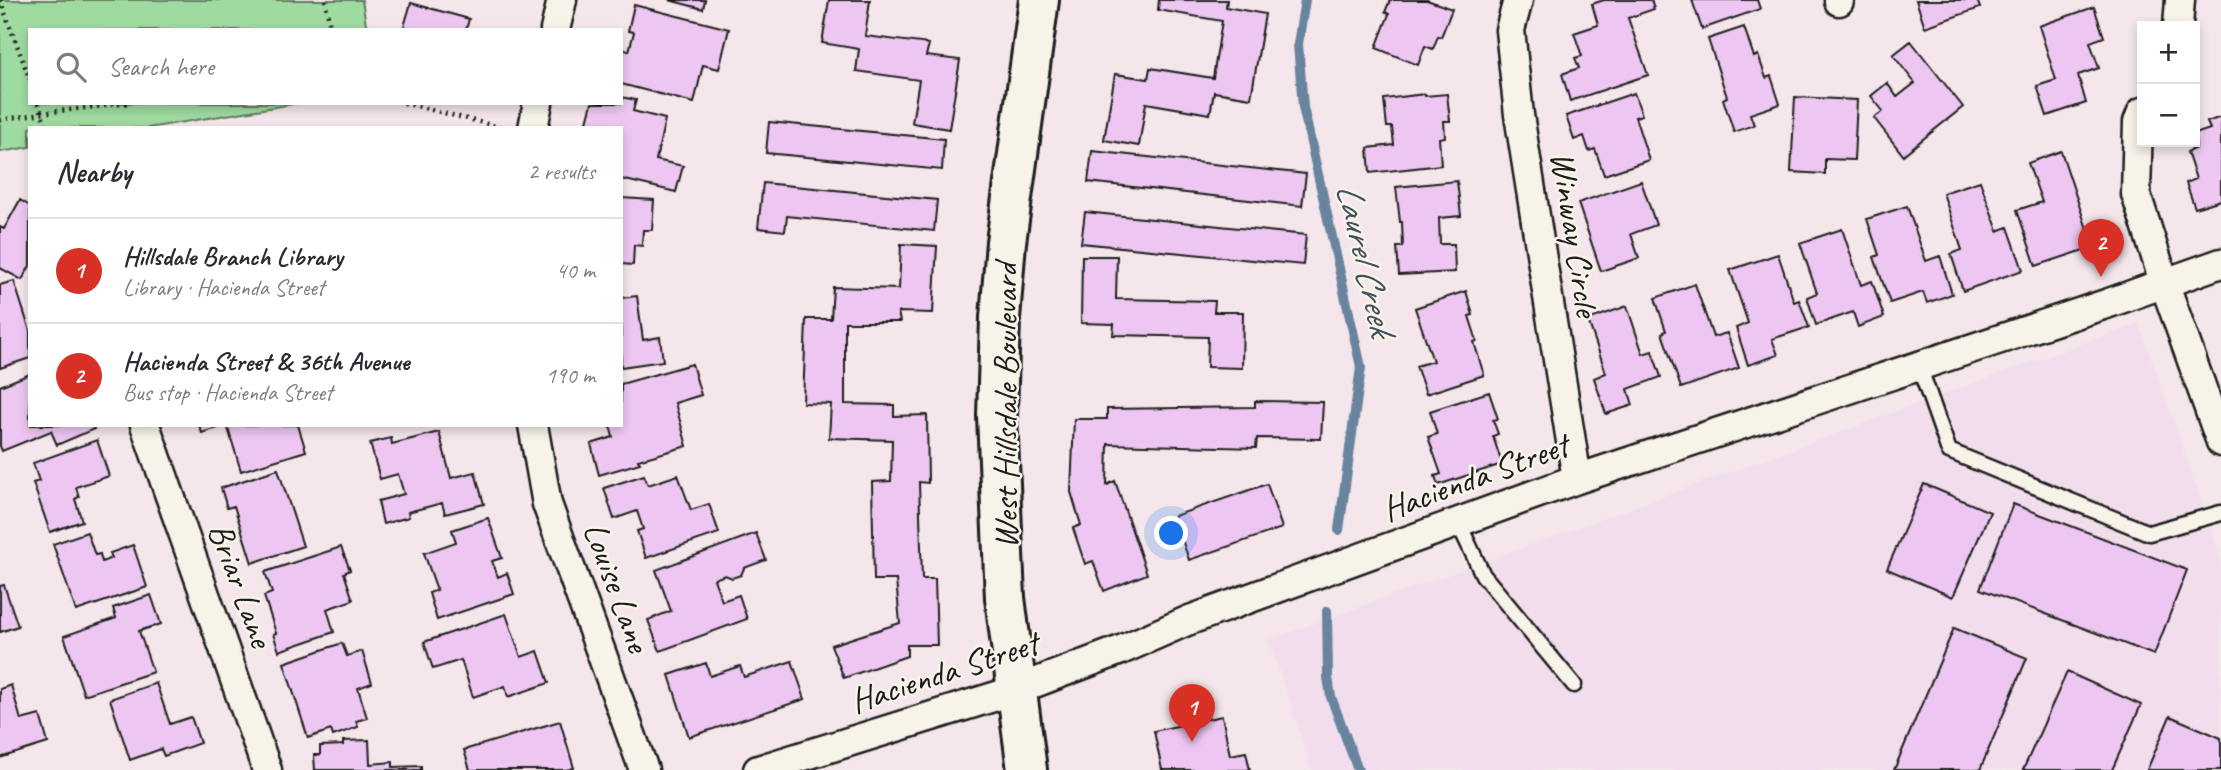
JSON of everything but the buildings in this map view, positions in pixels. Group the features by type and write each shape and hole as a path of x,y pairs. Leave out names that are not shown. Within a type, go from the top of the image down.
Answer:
{"main road":[{"name":"West Hillsdale Boulevard","path":"1027,770 1005,598 997,402 1006,242 1038,0"}],"street":[{"path":"555,28 562,0"},
{"name":"Winway Circle","path":"1518,0 1510,30 1519,115 1577,479"},
{"path":"2178,21 2180,0"},
{"path":"533,126 538,105"},
{"path":"2137,147 2136,194 2221,442"},
{"name":"Hacienda Street","path":"758,770 1016,690 1121,650 1187,621 1577,479 2165,285 2221,263"},
{"name":"Briar Lane","path":"146,427 267,770"},
{"name":"Louise Lane","path":"533,427 547,504 644,770"}],"lane":[{"path":"1919,366 1949,451 2149,533 2221,513"},
{"path":"1458,522 1483,575 1574,685"}],"path":[{"path":"1,0 28,74"},
{"path":"325,0 331,28"},
{"path":"39,105 46,126"},
{"path":"0,120 112,105"},
{"path":"412,105 495,126"}],"shaded area":[{"path":"2139,323 2221,558 2221,770 1312,770 1269,640"}],"green space":[{"path":"0,0 362,0 367,28 28,28 28,105 287,105 160,126 28,126 28,147 0,152"}],"waterway":[{"name":"Laurel Creek","path":"1305,0 1298,44 1303,107 1361,367 1339,530"},
{"name":"Laurel Creek","path":"1327,611 1331,697 1358,770"}],"place":[{"name":"Hacienda Street & 36th Avenue","path":"2101,277"},
{"name":"Hillsdale Branch Library","path":"1192,742"}]}
